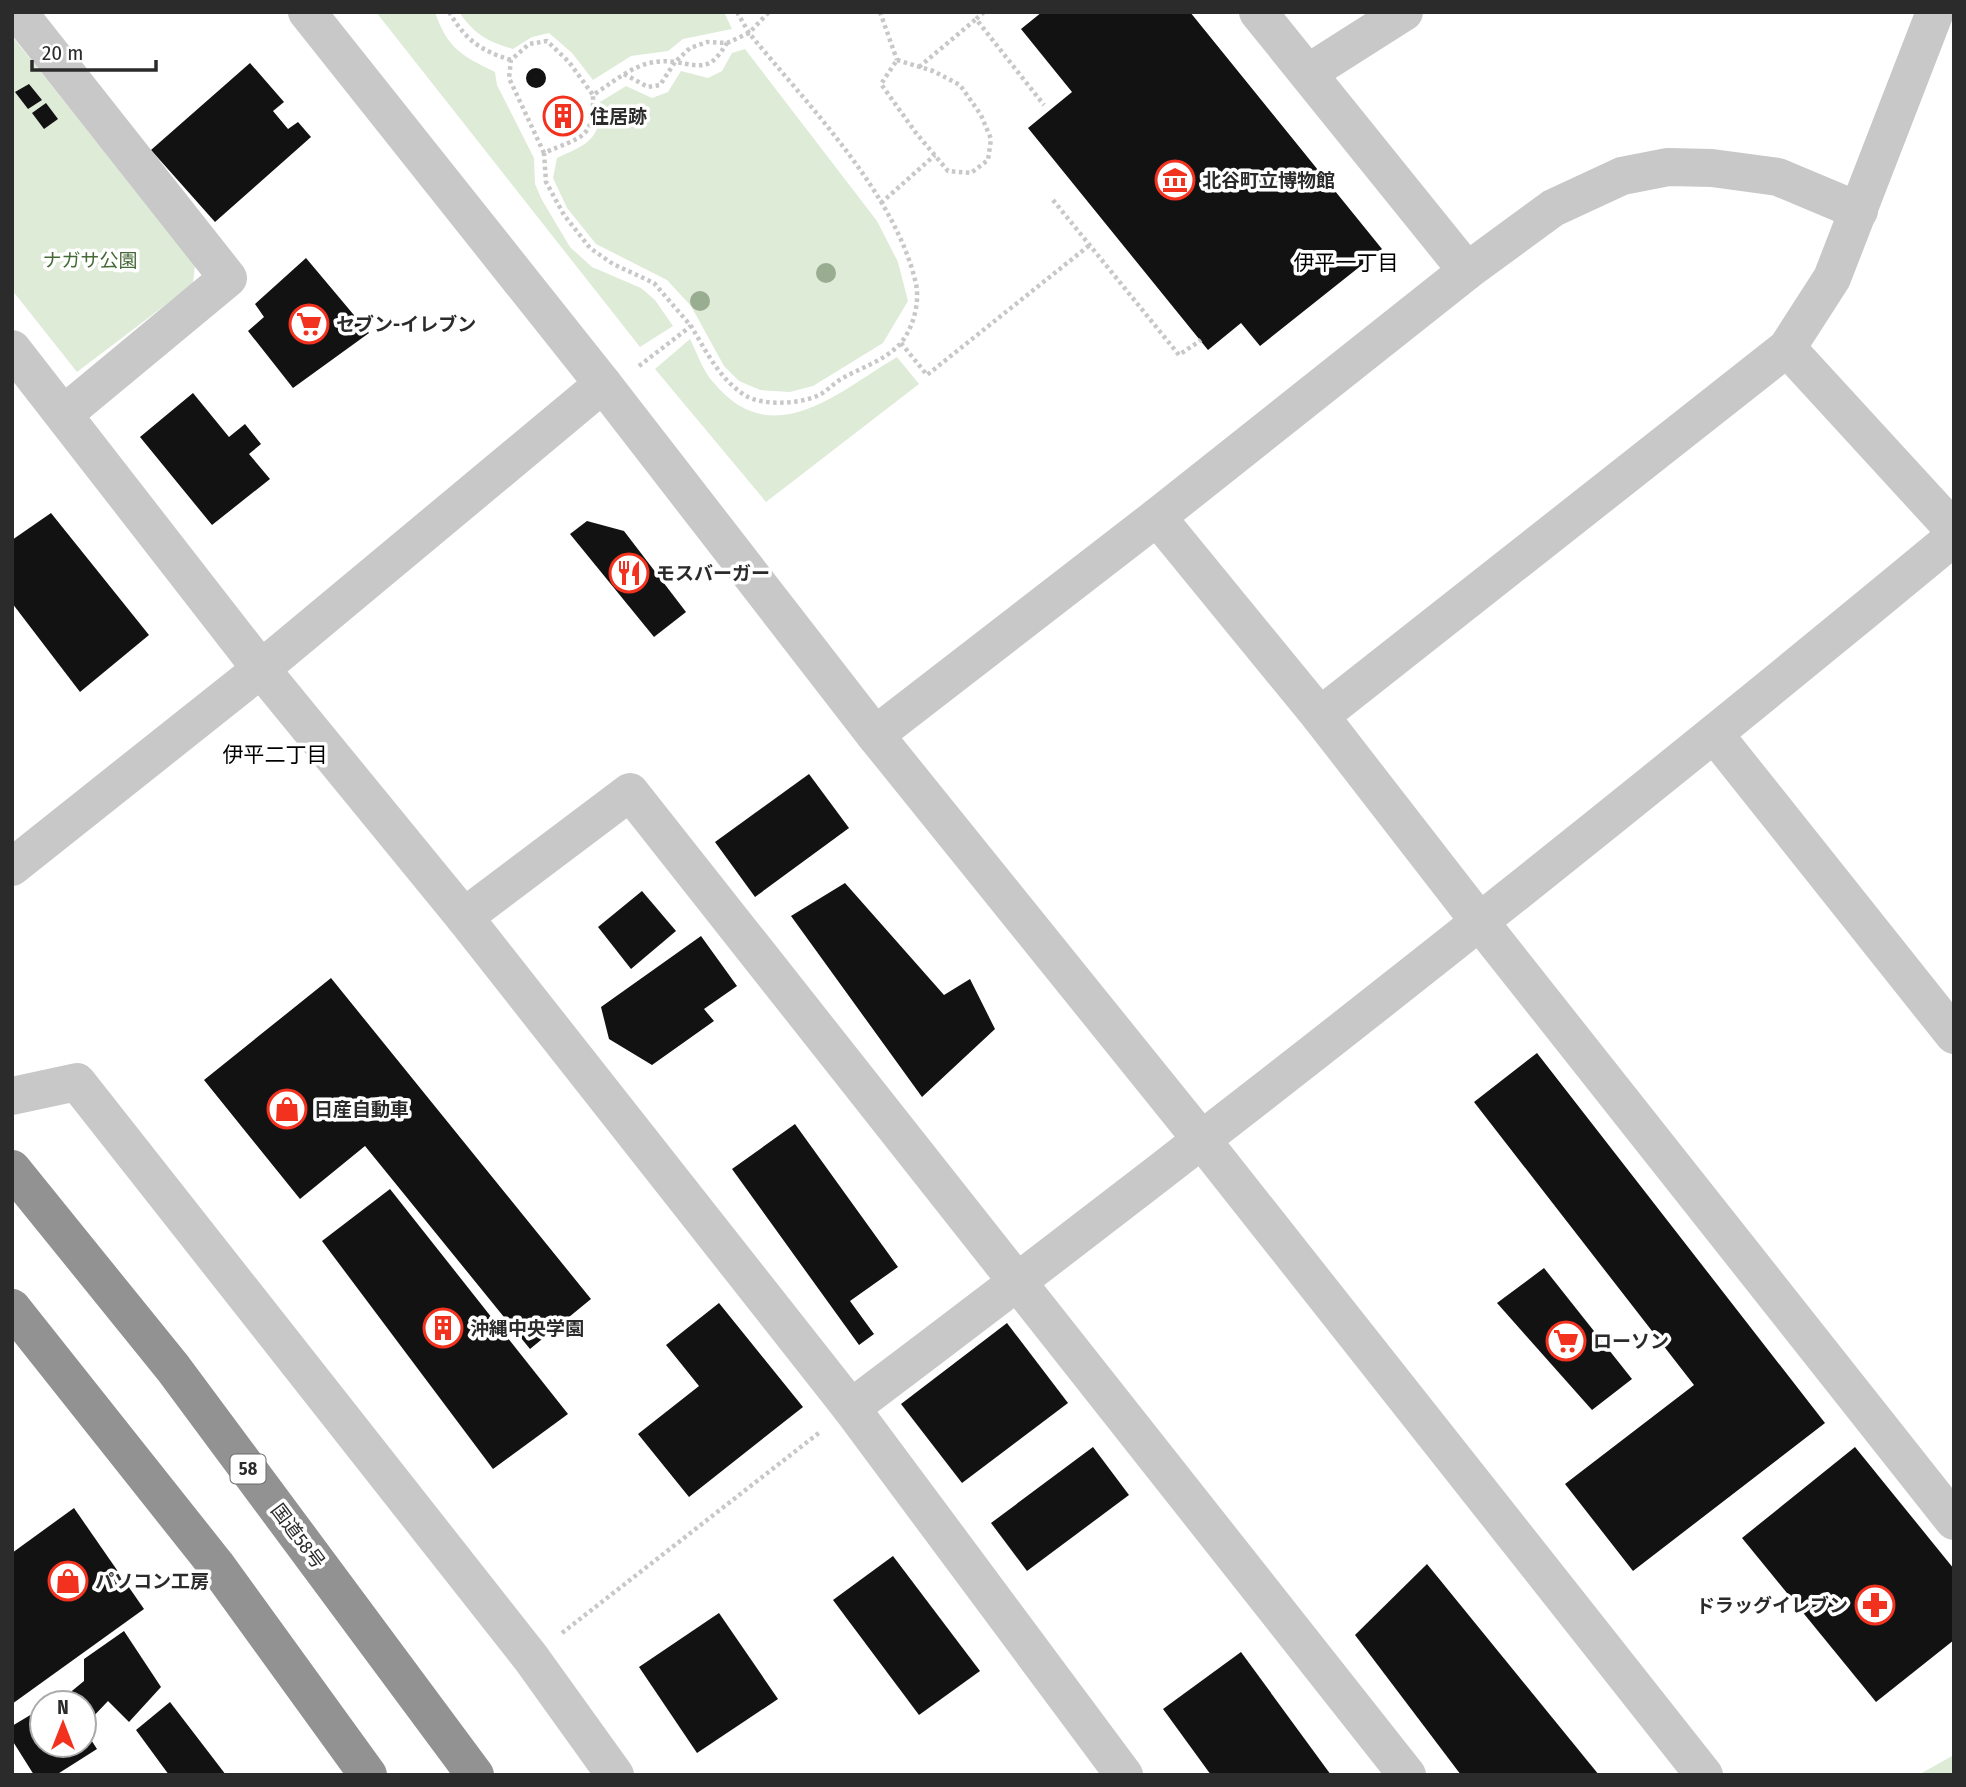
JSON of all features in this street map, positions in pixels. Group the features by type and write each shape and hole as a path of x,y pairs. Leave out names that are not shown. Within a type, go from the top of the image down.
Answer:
{"highway":[{"name":"国道58号","path":"12,1169 173,1367 475,1775"},
{"path":"12,1308 216,1565 368,1775"}],"street":[{"path":"18,12 228,278 64,414"},
{"path":"307,12 603,384 875,735 1201,1139 1704,1775"},
{"path":"1258,12 1467,271"},
{"path":"1308,73 1404,12"},
{"path":"1321,716 1787,348 1832,278 1935,12"},
{"path":"875,735 1157,517 1467,271 1553,208 1622,176 1668,167 1712,168 1778,177 1859,211"},
{"path":"1787,348 1954,530"},
{"path":"12,349 261,669 464,917 851,1408 1124,1775"},
{"path":"12,867 261,669 603,384"},
{"path":"1157,517 1321,716 1479,921 1954,1521"},
{"path":"851,1408 1019,1281 1715,735 1954,537"},
{"path":"1715,735 1954,1035"},
{"path":"464,917 630,792 1407,1775"},
{"path":"12,1096 77,1082 531,1658 615,1775"}],"path":[{"path":"449,12 464,36 489,53 511,60"},
{"path":"544,153 582,137 593,122 593,95 569,62 547,41 529,44 511,60 509,78 544,153 546,182 564,215 590,248 613,264 654,283 691,326 719,373 747,397 774,403 818,396 901,343 918,309 916,285 896,226 860,171 749,33 737,12"},
{"path":"624,74 648,87 660,85 675,62 690,48 707,42 727,43 749,33 769,12"},
{"path":"880,12 897,60"},
{"path":"919,66 984,12"},
{"path":"976,19 1044,105"},
{"path":"593,95 637,64 659,60 703,66 716,60 727,43"},
{"path":"897,60 919,66 960,85 981,115 991,139 988,160 971,173 948,171 881,84 897,60"},
{"path":"881,203 935,155"},
{"path":"1053,200 1179,355 1201,340"},
{"path":"901,343 927,375 1091,244"},
{"path":"639,366 691,326"},
{"path":"531,1658 851,1408"}],"green space":[{"path":"376,12 435,12 445,34 457,50 495,72 497,85 534,158 535,184 570,247 592,267 641,288 655,300 673,326 640,347"},
{"path":"459,12 724,12 732,29 683,39 668,51 631,56 593,80 572,53 549,33 532,37 513,49 482,36"},
{"name":"ナガサ公園","path":"12,36 195,265 193,284 77,372 12,290"},
{"path":"745,49 877,221 898,262 908,301 883,343 813,386 790,392 760,390 739,381 724,366 691,306 667,280 596,244 567,208 553,178 557,158 591,139 598,124 600,102 626,86 652,98 668,92 681,71 708,78 722,71 732,53"},
{"path":"690,339 713,382 736,403 759,414 782,415 806,410 852,386 897,357 919,384 766,502 655,369"},
{"path":"1954,1755 1954,1775 1918,1775"}],"building":[{"path":"1042,12 1190,12 1382,249 1260,346 1241,323 1208,350 1028,128 1072,92 1021,29"},
{"path":"250,63 284,102 273,111 288,129 298,122 311,137 215,222 151,150"},
{"name":"住居跡","path":"532,68 540,68 546,78 540,88 532,88 526,82 526,74"},
{"path":"29,84 42,100 28,109 15,92"},
{"path":"46,103 58,119 44,129 32,113"},
{"name":"住居跡","path":"559,105 567,105 573,115 567,125 559,125 553,119 553,111"},
{"name":"セブン-イレブン","path":"306,258 369,333 293,388 248,331 264,317 255,304"},
{"path":"193,393 229,437 245,424 261,444 249,454 270,479 212,525 140,437"},
{"path":"51,513 149,635 80,692 12,603 12,540"},
{"name":"モスバーガー","path":"587,521 624,531 686,612 654,637 570,534"},
{"path":"809,774 849,828 755,897 715,842"},
{"path":"845,883 944,995 970,979 995,1029 922,1097 791,916"},
{"path":"642,891 676,931 631,969 598,927"},
{"path":"701,936 737,986 704,1009 714,1021 652,1065 609,1039 601,1007"},
{"path":"331,978 591,1299 530,1349 365,1146 300,1199 204,1080"},
{"path":"1537,1053 1825,1423 1633,1571 1565,1484 1694,1385 1474,1102"},
{"path":"795,1124 898,1267 850,1301 874,1334 859,1345 732,1169"},
{"name":"沖縄中央学園","path":"390,1189 568,1414 493,1469 322,1241"},
{"name":"ローソン","path":"1544,1268 1632,1379 1592,1410 1497,1303"},
{"path":"719,1303 803,1407 689,1497 638,1434 699,1386 666,1345"},
{"path":"1007,1323 1068,1403 962,1483 901,1404"},
{"path":"1093,1447 1129,1495 1027,1571 991,1523"},
{"name":"ドラッグイレブン","path":"1855,1447 1954,1569 1954,1640 1876,1702 1742,1538"},
{"name":"パソコン工房","path":"74,1508 144,1609 33,1689 28,1689 28,1692 12,1704 12,1553"},
{"path":"893,1556 980,1671 919,1715 833,1600"},
{"path":"1427,1564 1599,1775 1461,1775 1355,1635"},
{"path":"719,1613 778,1699 697,1753 639,1667"},
{"path":"124,1631 161,1687 129,1722 108,1701 98,1712 98,1689 74,1689 84,1681 84,1659"},
{"path":"1241,1652 1331,1775 1211,1775 1163,1709"},
{"path":"170,1702 226,1775 169,1775 136,1730"},
{"path":"28,1716 28,1759 81,1759 56,1775 34,1775 12,1740 12,1726"}],"place":[{"name":"住居跡","path":"563,116"},
{"name":"北谷町立博物館","path":"1175,180"},
{"name":"セブン-イレブン","path":"309,324"},
{"name":"モスバーガー","path":"629,573"},
{"name":"日産自動車","path":"287,1109"},
{"name":"沖縄中央学園","path":"443,1328"},
{"name":"ローソン","path":"1566,1341"},
{"name":"パソコン工房","path":"68,1581"},
{"name":"ドラッグイレブン","path":"1875,1605"}],"district":[{"name":"伊平一丁目","path":"1346,263"},
{"name":"伊平二丁目","path":"275,755"}]}
